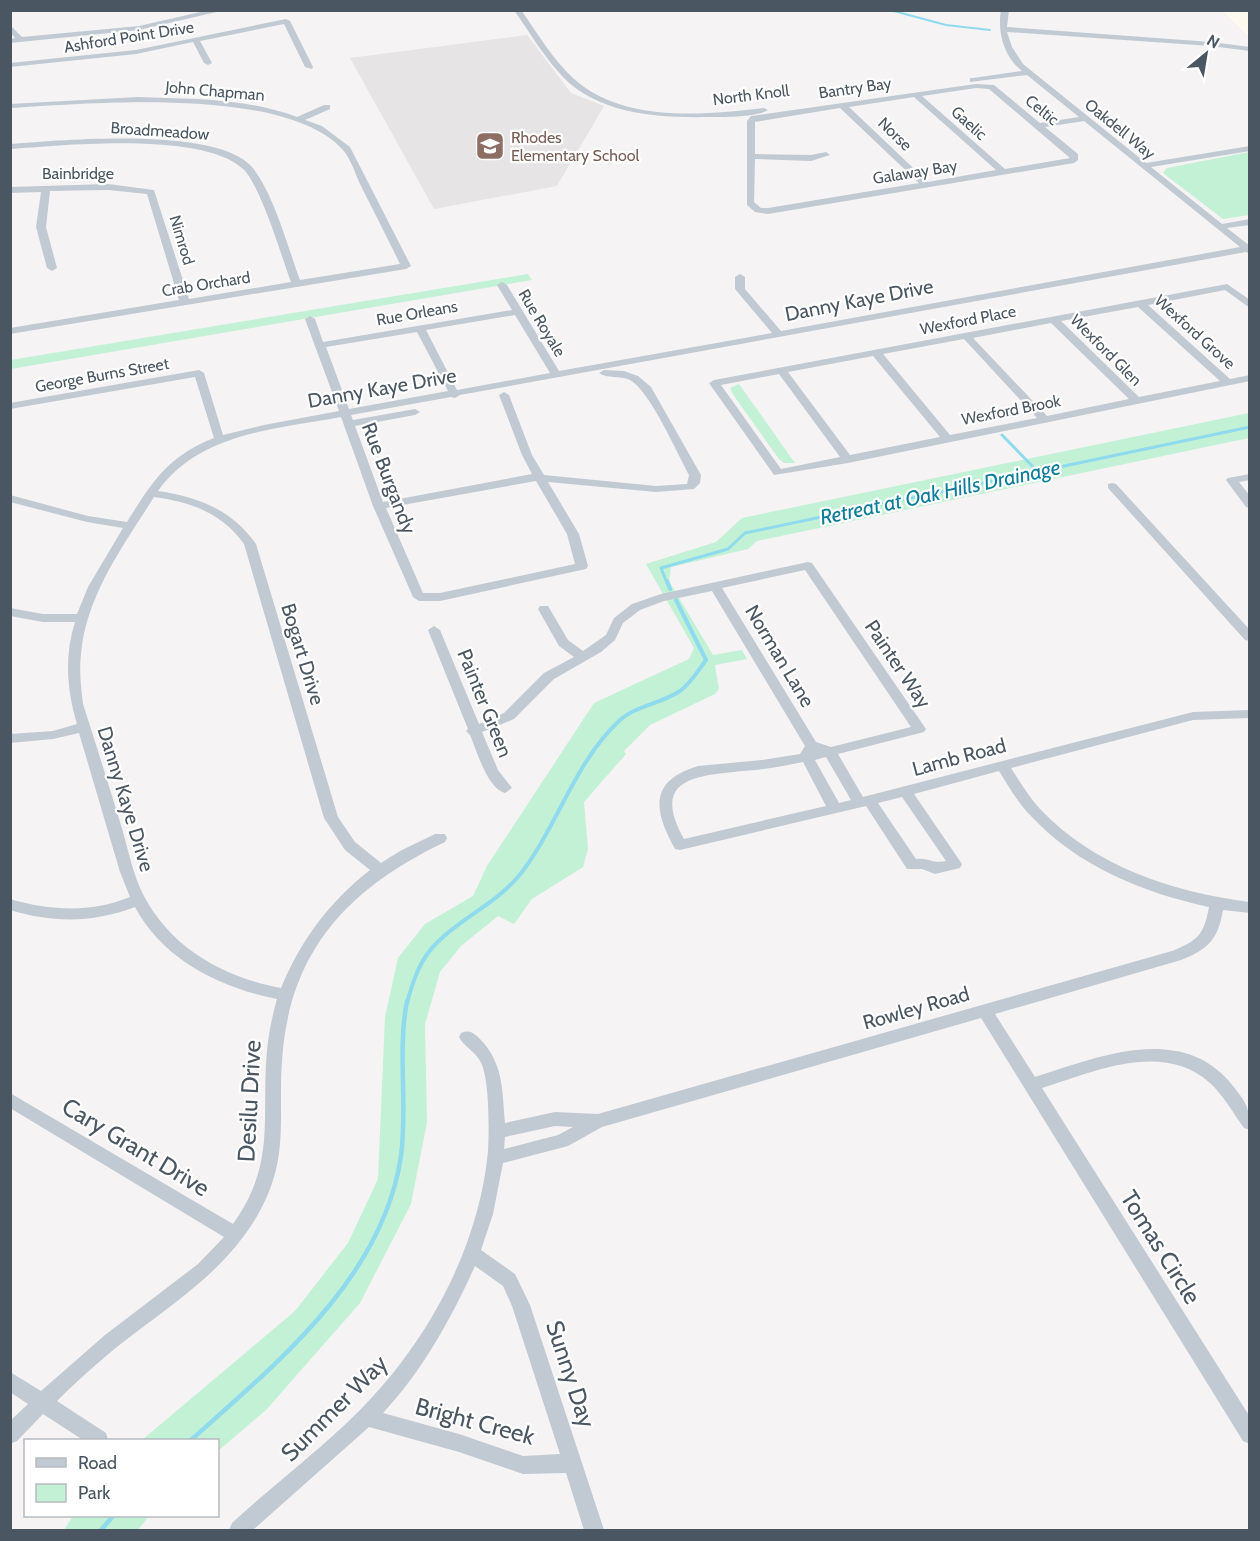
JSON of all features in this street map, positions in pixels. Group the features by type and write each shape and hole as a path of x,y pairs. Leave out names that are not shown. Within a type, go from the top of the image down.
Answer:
{"street":[{"path":"10,27 18,35 15,40 100,45 156,25 222,10"},
{"name":"North Knoll","path":"517,10 567,76 581,88 617,104 659,113 695,115 736,113 1028,73"},
{"name":"Oakdell Way","path":"1005,10 1004,29 1008,49 1028,73 1248,250"},
{"name":"Ashford Point Drive","path":"10,65 100,45 196,40 286,21 309,67"},
{"path":"1004,29 1211,44 1250,49"},
{"path":"196,40 208,63"},
{"name":"Bantry Bay","path":"758,210 750,204 751,121 754,118 915,94 987,86"},
{"name":"Celtic","path":"987,86 1075,159"},
{"name":"Gaelic","path":"915,94 1004,173"},
{"name":"John Chapman","path":"10,106 108,101 178,102 263,109 300,119 332,134 347,149 406,266"},
{"name":"Norse","path":"843,105 926,185"},
{"path":"300,119 327,107"},
{"path":"1037,126 1084,119"},
{"name":"Broadmeadow","path":"10,147 75,142 154,143 200,147 233,157 252,173 297,284"},
{"path":"1142,166 1250,148"},
{"path":"750,156 811,158 826,155"},
{"name":"Galaway Bay","path":"758,210 768,211 1004,173 1075,159"},
{"path":"46,188 41,227 52,268"},
{"name":"Bainbridge","path":"10,190 46,188 146,190"},
{"name":"Nimrod","path":"146,190 153,196 185,303"},
{"path":"1219,227 1250,222"},
{"name":"Danny Kaye Drive","path":"286,995 242,984 193,961 161,934 133,887 84,727 73,683 73,656 81,618 100,574 151,493 179,462 221,439 264,428 347,419 455,395 502,392 557,376 1248,250"},
{"name":"Crab Orchard","path":"10,331 406,266"},
{"path":"740,277 740,289 779,335"},
{"name":"Rue Royale","path":"502,285 557,376"},
{"name":"Wexford Place","path":"778,473 714,383 1227,287 1250,305"},
{"name":"Wexford Grove","path":"1140,303 1229,382"},
{"name":"Rue Orleans","path":"322,345 518,312"},
{"name":"Rue Burgandy","path":"310,319 322,345 379,506 419,597 429,598 582,566 573,534 542,478"},
{"name":"Wexford Glen","path":"1053,319 1138,402"},
{"path":"420,328 455,395"},
{"path":"965,335 1045,420"},
{"path":"876,353 947,439"},
{"path":"782,371 849,460"},
{"path":"347,419 609,372 634,378 647,389 695,475 694,483 690,487 656,489 542,478 379,506"},
{"name":"George Burns Street","path":"10,406 199,373 217,435 221,439"},
{"name":"Wexford Brook","path":"778,473 1250,378"},
{"path":"502,392 527,455 542,478"},
{"path":"1250,477 1232,480 1250,505"},
{"path":"1112,486 1249,637 1247,642 1250,646"},
{"name":"Bogart Drive","path":"151,493 185,497 208,506 231,520 250,544 331,818 350,846 380,870"},
{"path":"10,498 87,519 130,526"},
{"name":"Painter Way","path":"474,731 509,716 549,676 616,638 618,621 636,607 661,598 808,566 918,729 829,751"},
{"name":"Norman Lane","path":"715,586 808,751 835,809"},
{"path":"544,609 563,643 583,657"},
{"path":"10,612 43,618 81,618"},
{"name":"Painter Green","path":"434,630 492,772 505,788"},
{"name":"Lamb Road","path":"808,751 765,765 715,767 691,772 675,783 665,798 664,812 680,844 865,802 1192,716 1250,714"},
{"path":"10,739 53,735 84,727"},
{"path":"808,751 829,751 912,865 924,863 935,869 955,864 905,791"},
{"path":"1002,766 1038,816 1076,845 1106,863 1147,882 1217,904 1250,908"},
{"name":"Desilu Drive","path":"10,1435 84,1364 185,1285 236,1235 261,1194 275,1155 276,1035 286,995 313,935 333,910 361,883 380,870 440,838"},
{"path":"10,904 38,914 62,917 101,914 139,900"},
{"name":"Rowley Road","path":"497,1158 562,1141 598,1121 1190,951 1205,942 1212,932 1217,904"},
{"name":"Tomas Circle","path":"984,1010 1250,1435"},
{"name":"Summer Way","path":"239,1530 336,1446 384,1399 421,1350 447,1308 471,1252 490,1193 497,1158 498,1132 487,1058 467,1037"},
{"path":"1032,1085 1151,1053 1177,1057 1211,1074 1250,1123"},
{"name":"Cary Grant Drive","path":"10,1100 236,1235"},
{"name":"Rowley Road","path":"498,1132 555,1119 598,1121"},
{"name":"Sunny Day","path":"471,1252 509,1280 521,1305 594,1530"},
{"path":"10,1381 98,1439"},
{"name":"Bright Creek","path":"366,1417 459,1443 523,1465 572,1463"}],"shaded area":[{"path":"1223,11 1249,11 1249,37"},
{"name":"Rhodes Elementary School","path":"527,35 571,93 604,106 557,186 434,209 350,58"}],"green space":[{"path":"1249,152 1249,215 1223,219 1163,173 1167,168"},
{"path":"528,274 532,280 11,369 11,360"},
{"path":"739,384 795,463 784,463 779,459 734,396 730,388"},
{"path":"1249,413 1249,438 757,541 748,549 671,567 669,581 713,655 742,650 747,659 715,665 719,689 715,694 650,725 624,751 626,754 584,802 588,849 583,867 532,899 514,924 498,916 461,946 440,972 425,1024 427,1122 411,1204 360,1303 266,1410 219,1450 219,1439 143,1439 295,1311 348,1243 378,1179 385,1017 398,958 425,924 473,896 487,866 594,703 689,659 694,648 646,564 716,542 742,518"},
{"path":"72,1517 148,1517 138,1530 64,1530"}],"waterway":[{"path":"890,10 946,25 990,30"},
{"name":"Retreat at Oak Hills Drainage","path":"667,583 661,568 728,549 745,533 1250,427"},
{"path":"1002,435 1037,471"},
{"name":"Retreat at Oak Hills Drainage","path":"667,581 670,589"},
{"path":"407,1003 418,971 428,953 449,932 508,888 518,877 532,858 577,777 603,738 626,716 680,691 691,681 706,660 676,600"},
{"path":"192,1439 258,1380 322,1315 349,1279 373,1241 390,1200 401,1156 403,1040 407,1001"},
{"path":"101,1530 112,1517"}],"place":[{"name":"Rhodes Elementary School","path":"490,146"}]}
